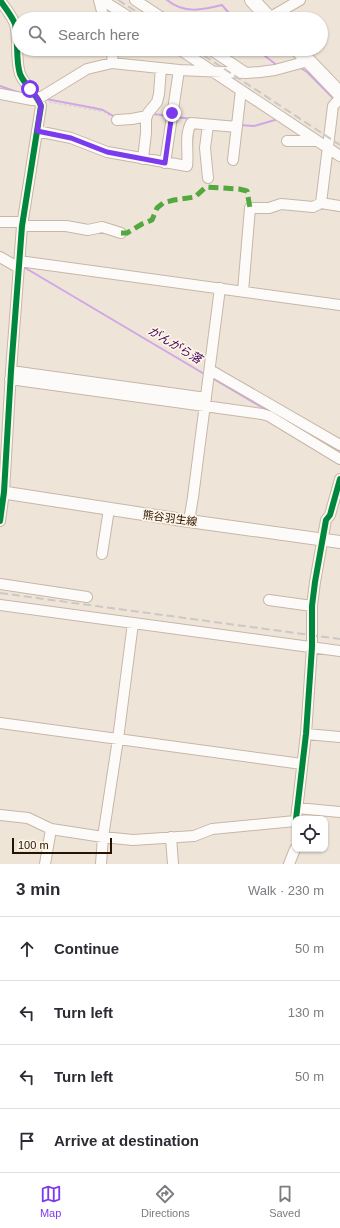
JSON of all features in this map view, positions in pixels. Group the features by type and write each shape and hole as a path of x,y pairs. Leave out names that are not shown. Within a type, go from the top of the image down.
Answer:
{"highway":[{"path":"252,0 263,12"},
{"path":"303,56 338,99"}],"main road":[{"name":"熊谷羽生線","path":"2,492 189,521 340,542"}],"street":[{"path":"0,0 12,19"},
{"path":"100,0 103,12"},
{"path":"100,0 120,12"},
{"path":"135,0 153,12"},
{"path":"280,12 300,0"},
{"path":"0,521 4,405 10,375 23,224 41,106 20,73 17,56"},
{"path":"112,56 112,63"},
{"path":"189,56 340,156"},
{"path":"220,56 246,73"},
{"path":"0,94 39,101 87,69 112,63 179,70 246,73 260,72 308,61"},
{"path":"143,159 148,115 157,102 162,68"},
{"path":"165,163 179,70"},
{"path":"233,160 241,90"},
{"path":"321,203 338,99"},
{"path":"117,120 132,119 148,115"},
{"path":"37,131 71,138 107,152 186,166 189,127 191,123 237,127"},
{"path":"208,125 205,148 208,178"},
{"path":"288,141 316,141"},
{"path":"243,291 250,208 268,208 281,204 313,207 321,203 340,206"},
{"path":"0,222 66,226 88,230 102,227 121,233"},
{"path":"0,257 19,265"},
{"path":"0,265 19,265 220,288 340,305"},
{"path":"189,521 220,288"},
{"path":"209,374 271,411 340,459"},
{"path":"10,375 271,411 340,445"},
{"path":"297,816 306,734 312,647 312,606 315,582 324,540 326,520 330,515 340,479"},
{"path":"102,554 109,509"},
{"path":"0,584 87,597"},
{"path":"269,600 312,606"},
{"path":"0,605 340,651"},
{"path":"102,864 103,837 118,739 133,623"},
{"path":"0,723 302,764"},
{"path":"306,734 340,738"},
{"path":"298,808 340,812"},
{"path":"0,815 28,818 51,829 133,840 194,836 212,829 292,820"},
{"path":"45,864 51,829"},
{"path":"171,837 173,864"},
{"path":"289,864 294,852"}],"path":[{"path":"39,101 104,112 117,120"}],"waterway":[{"path":"167,0 180,7 193,10 222,5 228,12"},
{"path":"265,56 278,66"},
{"path":"299,67 307,72 334,99"},
{"path":"0,86 20,93"},
{"path":"46,99 103,110 115,117"},
{"path":"152,114 170,116"},
{"path":"176,117 192,119"},
{"path":"240,125 254,126 275,120"},
{"name":"がんがら落","path":"22,266 206,375"},
{"name":"がんがら落","path":"212,378 270,412"},
{"name":"がんがら落","path":"300,429 340,453"}],"railway":[{"path":"118,0 137,12"},
{"path":"205,56 340,145"},
{"path":"0,593 340,639"}],"marked path":[{"path":"121,233 127,233 152,220 157,208 163,203 195,197 206,187 239,189 247,191 250,208"}],"cycle path":[{"path":"0,0 12,19"},
{"path":"0,521 4,492 22,226 41,106 20,74 18,56"},
{"path":"296,816 306,734 312,647 312,606 315,582 326,520 330,515 340,479"}],"route":[{"path":"30,89 38,99 41,106 37,131 71,138 107,152 165,163 172,113"}]}
